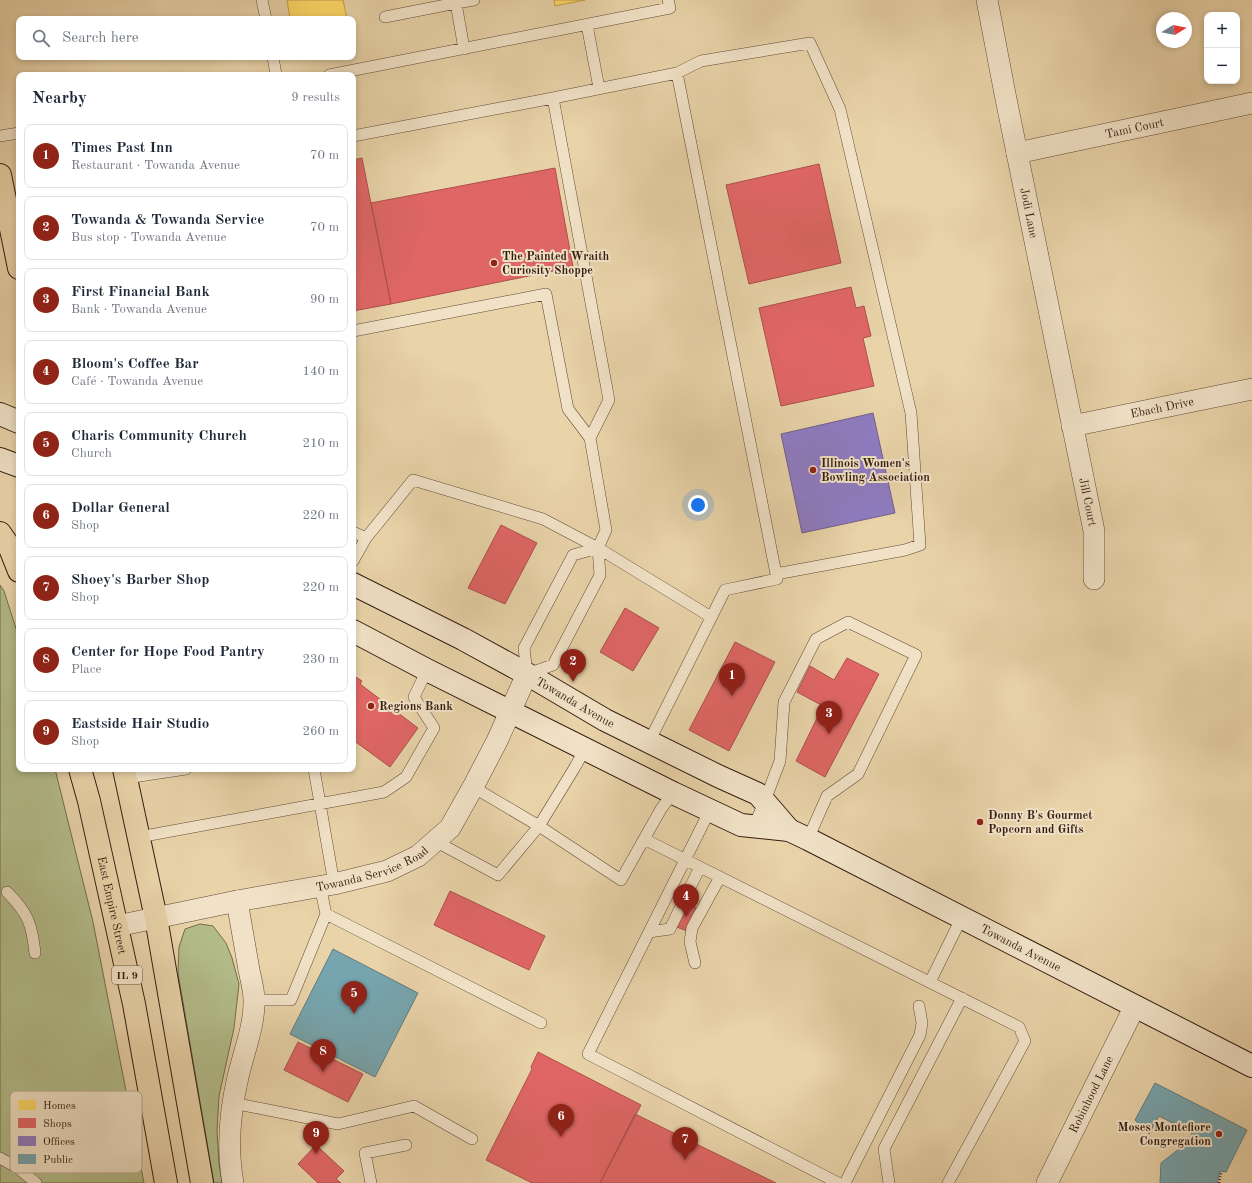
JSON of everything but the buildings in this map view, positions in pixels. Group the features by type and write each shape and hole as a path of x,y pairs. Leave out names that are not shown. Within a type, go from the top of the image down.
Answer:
{"main road":[{"path":"0,175 14,216 16,237"},
{"path":"0,414 16,421"},
{"path":"0,460 16,465"},
{"path":"0,533 9,546 16,564"},
{"name":"Towanda Avenue","path":"356,586 463,639 527,674 605,720 718,776 758,794 764,803 799,834 1252,1066"},
{"name":"Towanda Avenue","path":"356,633 427,670 673,793 741,825 799,834"},
{"name":"East Empire Street","path":"81,772 89,801 134,1004 166,1183"},
{"path":"125,774 156,918 202,1183"}],"street":[{"name":"Jodi Lane","path":"987,0 1072,426"},
{"name":"Tami Court","path":"1017,153 1252,103"},
{"name":"Ebach Drive","path":"1072,426 1252,389"},
{"name":"Jill Court","path":"1072,426 1094,531 1094,579"},
{"name":"Towanda Service Road","path":"117,926 237,901 327,885 387,871 418,856 450,828 497,741 527,674"},
{"path":"233,1183 230,1141 233,1103 252,1022 254,1000 237,901"},
{"name":"Robinhood Lane","path":"1047,1183 1136,1006"}],"lane":[{"path":"262,0 265,16"},
{"path":"385,17 474,0"},
{"path":"345,72 670,8 668,0"},
{"path":"456,3 464,49"},
{"path":"588,24 599,88"},
{"path":"356,135 677,73 701,61 810,43 840,109 911,412 920,545 905,550 776,574"},
{"path":"274,60 276,72"},
{"path":"649,742 725,590 777,580 677,73"},
{"path":"553,98 610,400 590,438"},
{"path":"0,136 16,133"},
{"path":"356,330 546,294 568,409 590,438 606,530 598,548 600,575 553,664 527,674 524,648 573,555 598,548"},
{"path":"356,556 366,538 413,480 544,519 598,548 711,617"},
{"path":"356,533 366,538"},
{"path":"754,826 780,762 784,702 816,639 848,622 916,655 858,774 827,796 799,834"},
{"path":"139,837 384,792 406,778 434,728 414,697 427,670"},
{"path":"435,841 498,875 539,826 585,749"},
{"path":"125,774 149,772"},
{"path":"254,1000 291,1000 326,914 327,885 314,772"},
{"path":"473,787 539,826 621,880 661,809 673,793"},
{"path":"710,810 588,1054 838,1183"},
{"path":"644,839 1019,1027 1025,1041 948,1183"},
{"path":"649,932 670,929 700,867"},
{"path":"695,963 690,942 692,928 720,877"},
{"path":"7,892 19,904 28,919 35,953"},
{"path":"326,914 541,1022"},
{"path":"930,982 962,917"},
{"path":"889,1183 884,1149 962,998"},
{"path":"845,1183 920,1035 922,1023 919,1006"},
{"path":"233,1103 338,1124 414,1106 472,1139"},
{"path":"371,1183 365,1153 406,1145"},
{"path":"0,1158 10,1162"},
{"path":"25,1173 36,1183"}],"path":[{"path":"1219,1183 1221,1173"}],"green space":[{"path":"0,585 4,591 16,629 16,772 56,772 93,922 126,1091 10,1091 10,1173 142,1173 144,1183 0,1183"},
{"path":"200,924 213,926 226,943 239,984 234,1028 219,1096 217,1131 222,1183 214,1183 178,973 179,947 185,929"}],"place":[{"name":"The Painted Wraith Curiosity Shoppe","path":"494,263"},
{"name":"Illinois Women's Bowling Association","path":"813,470"},
{"name":"Towanda & Towanda Service","path":"573,682"},
{"name":"Times Past Inn","path":"732,696"},
{"name":"Regions Bank","path":"371,706"},
{"name":"First Financial Bank","path":"829,734"},
{"name":"Donny B's Gourmet Popcorn and Gifts","path":"980,822"},
{"name":"Bloom's Coffee Bar","path":"686,917"},
{"name":"Charis Community Church","path":"354,1014"},
{"name":"Center for Hope Food Pantry","path":"323,1072"},
{"name":"Moses Montefiore Congregation","path":"1219,1134"},
{"name":"Dollar General","path":"561,1137"},
{"name":"Eastside Hair Studio","path":"316,1154"},
{"name":"Shoey's Barber Shop","path":"685,1160"}]}
